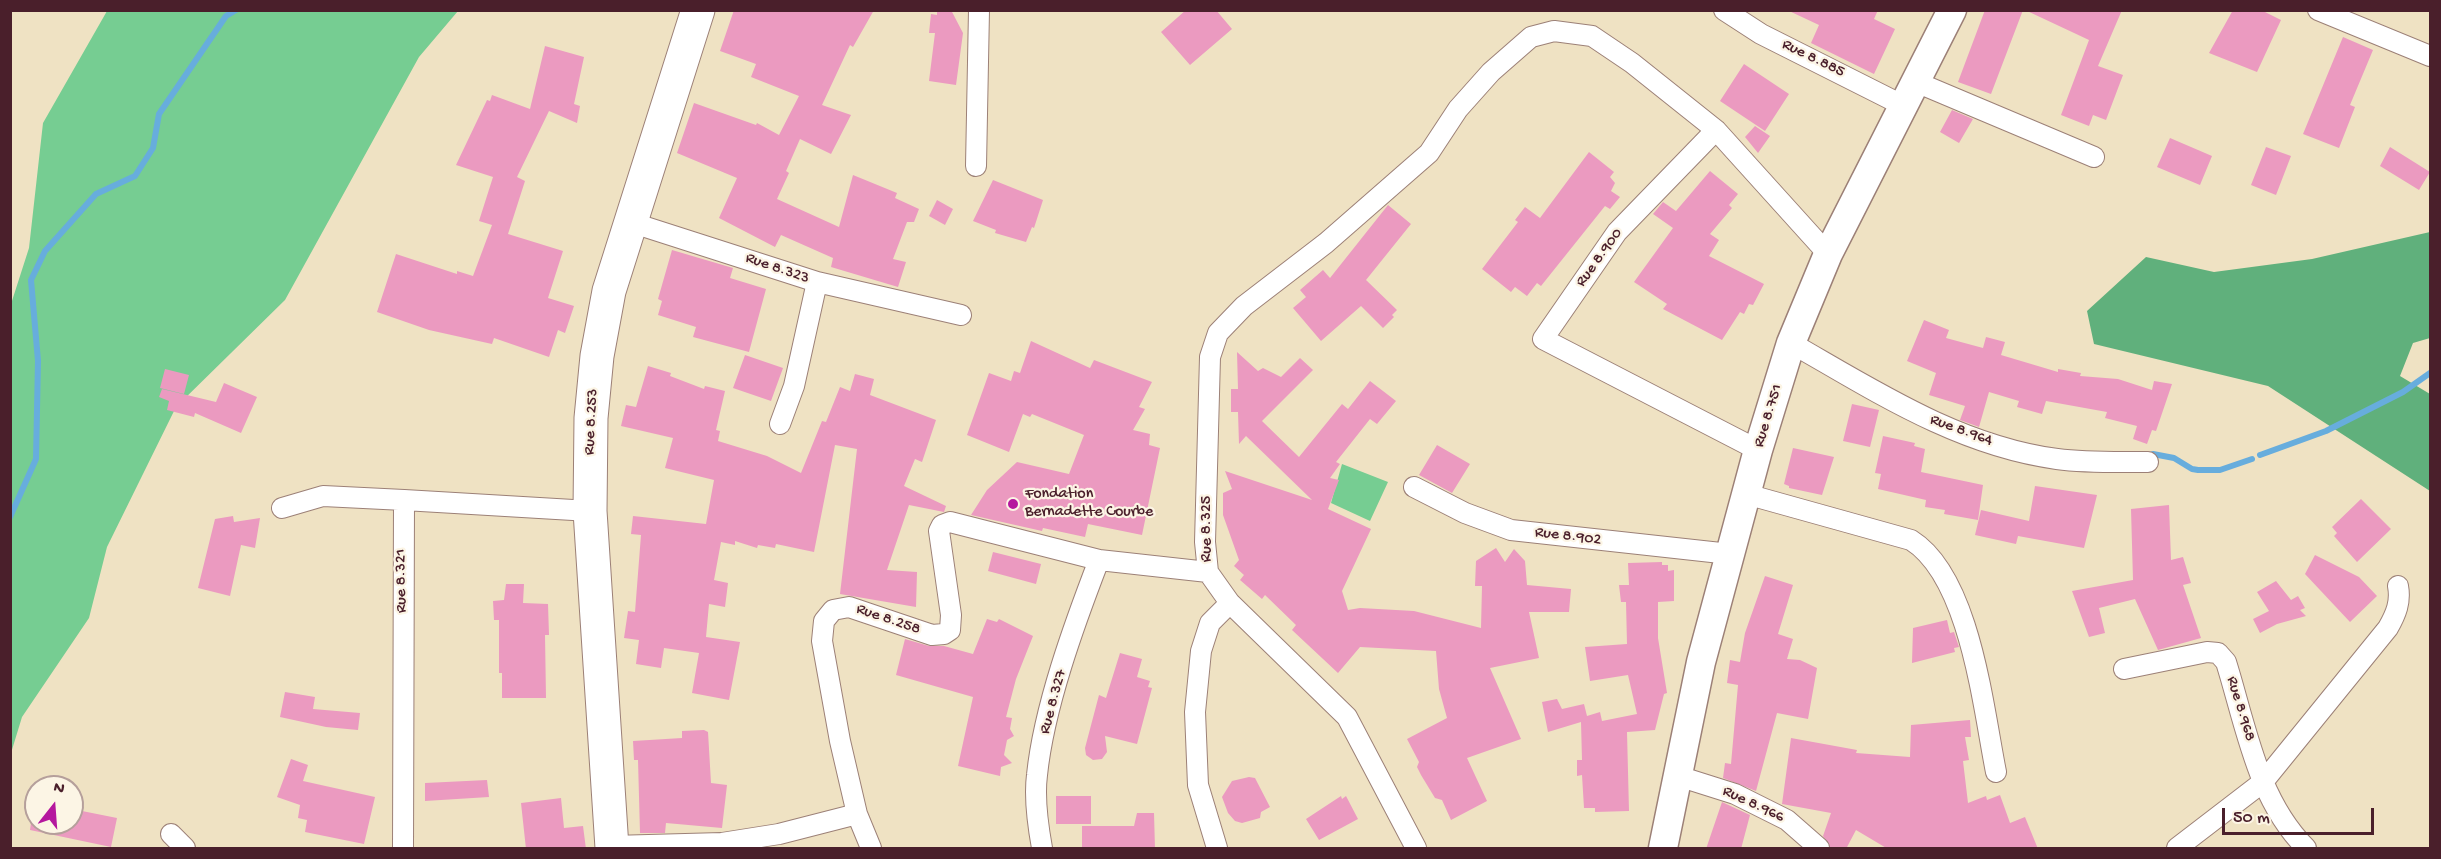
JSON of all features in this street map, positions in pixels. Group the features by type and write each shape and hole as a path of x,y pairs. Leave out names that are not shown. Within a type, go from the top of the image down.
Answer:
{"highway":[{"name":"Rue 8.253","path":"612,847 590,511 591,418 597,356 609,291 698,10"}],"main road":[{"name":"Rue 8.751","path":"1663,849 1701,662 1758,450 1791,343 1828,254 1952,10"}],"street":[{"path":"976,165 979,10"},
{"name":"Rue 8.885","path":"1724,10 1761,34 1910,94 2094,157"},
{"path":"2318,10 2430,56"},
{"name":"Rue 8.325","path":"1416,849 1347,717 1230,603 1209,572 1205,542 1210,357 1218,333 1244,306 1326,243 1429,153 1458,109 1491,72 1531,37 1554,31 1592,36 1716,130"},
{"path":"1716,130 1828,254"},
{"name":"Rue 8.900","path":"1716,130 1617,232 1543,339 1758,450"},
{"name":"Rue 8.323","path":"630,222 817,282 795,386 780,424"},
{"path":"817,282 961,315"},
{"name":"Rue 8.964","path":"1791,343 1920,416 1971,437 2054,459 2087,463 2148,462"},
{"name":"Rue 8.902","path":"1414,487 1465,513 1511,530 1730,554"},
{"path":"1746,494 1911,540 1924,549 1935,563 1967,624 1996,772"},
{"path":"282,508 323,496 590,511"},
{"name":"Rue 8.321","path":"403,849 404,500"},
{"name":"Rue 8.258","path":"857,814 840,741 822,641 824,621 833,610 849,607 932,635 944,634 950,630 951,615 939,531 942,525 950,522 1099,560 1209,572"},
{"name":"Rue 8.327","path":"1042,849 1036,777 1051,708 1082,605 1099,560"},
{"path":"2177,849 2263,782 2388,628 2396,614 2400,596 2398,585"},
{"path":"1217,849 1198,785 1195,712 1201,651 1210,623 1230,603"},
{"name":"Rue 8.968","path":"2124,669 2207,652 2218,653 2226,662 2263,782 2283,823 2306,849"},
{"name":"Rue 8.966","path":"1678,777 1735,794 1787,820 1819,849"},
{"path":"612,847 722,843 779,834 857,814 872,849"},
{"path":"171,834 185,849"}],"green space":[{"path":"107,11 458,11 419,57 285,300 176,407 107,547 89,618 22,717 11,753 11,304 29,248 43,123"},
{"path":"2430,232 2430,338 2413,343 2400,376 2430,394 2430,491 2268,386 2094,344 2087,311 2146,257 2214,272 2312,259"},
{"path":"1342,464 1388,482 1370,521 1331,503"}],"building":[{"path":"734,10 874,10 853,47 850,45 822,105 851,115 831,154 800,139 786,171 789,173 777,199 839,227 853,175 897,193 895,198 919,209 914,222 907,222 893,259 906,262 898,287 831,267 833,258 781,235 775,247 719,218 737,178 677,153 694,103 756,125 757,123 779,135 799,96 751,77 756,64 720,51"},
{"path":"937,10 951,10 963,33 956,85 929,81 935,33 929,33 931,14 937,15"},
{"path":"1186,10 1216,10 1232,29 1190,65 1161,32"},
{"path":"1787,10 1878,10 1874,19 1895,29 1874,74 1811,43 1819,25"},
{"path":"1985,10 2023,10 1991,94 1958,82"},
{"path":"2025,10 2122,10 2098,66 2123,75 2106,120 2093,115 2089,126 2061,115 2089,40"},
{"path":"2233,10 2261,10 2281,20 2257,72 2209,53"},
{"path":"2343,37 2373,50 2350,105 2355,107 2339,148 2303,134"},
{"path":"545,46 584,57 574,104 580,106 577,123 549,111 517,177 525,181 508,234 563,251 548,298 574,306 565,333 558,330 549,357 494,338 492,344 429,330 377,312 396,254 457,274 457,271 473,276 492,225 479,221 493,177 456,165 487,100 490,101 492,95 530,109"},
{"path":"1744,64 1789,94 1765,131 1720,101"},
{"path":"1952,110 1973,119 1959,143 1940,132"},
{"path":"1755,126 1770,136 1758,153 1745,137"},
{"path":"2170,138 2212,156 2200,185 2157,167"},
{"path":"2266,147 2291,156 2276,195 2251,185"},
{"path":"2390,147 2430,172 2419,190 2380,166"},
{"path":"1589,152 1614,172 1610,177 1615,183 1611,191 1620,197 1610,209 1605,206 1541,286 1537,283 1527,296 1515,287 1511,292 1482,269 1518,222 1515,220 1525,207 1540,218"},
{"path":"1710,171 1738,194 1729,205 1732,208 1710,234 1719,240 1709,256 1764,284 1753,305 1749,304 1744,314 1740,312 1722,340 1663,309 1667,304 1634,282 1673,228 1653,214 1663,202 1676,211"},
{"path":"993,180 1043,200 1034,228 1032,227 1026,242 995,233 996,230 973,221"},
{"path":"937,200 953,209 945,225 929,216"},
{"path":"1388,205 1411,224 1366,280 1397,310 1392,315 1394,317 1383,328 1361,306 1321,341 1293,308 1306,297 1300,290 1323,270 1330,278"},
{"path":"672,250 733,268 730,278 766,289 749,352 693,337 696,327 658,315 662,301 658,299"},
{"path":"1924,320 1949,330 1946,338 1983,348 1986,337 2005,342 2001,355 2058,372 2058,369 2081,373 2080,376 2118,379 2152,390 2154,381 2172,384 2156,431 2152,430 2147,444 2133,439 2137,426 2105,418 2107,412 2046,401 2042,414 2017,407 2019,401 1989,392 1979,427 1960,420 1965,406 1929,395 1936,373 1907,361"},
{"path":"1031,341 1090,368 1094,360 1152,382 1139,407 1145,409 1133,430 1150,434 1149,445 1160,448 1142,535 1088,524 1085,537 1043,528 1042,531 971,515 987,490 1017,462 1069,474 1084,435 1032,414 1030,417 1023,414 1009,452 967,435 989,373 1011,381 1014,371 1020,373"},
{"path":"1237,352 1258,371 1263,368 1281,377 1300,358 1313,370 1262,421 1299,457 1342,404 1348,409 1370,381 1396,401 1377,424 1370,419 1336,462 1340,464 1330,478 1339,480 1328,509 1371,529 1342,591 1348,610 1360,608 1414,611 1481,628 1482,586 1475,586 1476,561 1496,548 1505,562 1514,549 1525,561 1527,585 1571,589 1569,612 1529,612 1539,658 1490,668 1521,739 1467,758 1487,801 1451,820 1442,800 1435,798 1421,775 1417,767 1419,762 1407,739 1447,718 1439,689 1436,651 1360,647 1338,673 1292,630 1296,625 1265,595 1262,599 1240,580 1244,575 1234,566 1239,560 1223,515 1223,493 1232,489 1225,471 1312,500 1246,436 1239,444 1238,412 1231,412 1231,389 1238,389"},
{"path":"745,355 783,368 771,401 733,388"},
{"path":"648,366 671,373 670,376 704,389 705,386 725,391 716,430 720,431 718,441 767,456 801,473 822,421 826,422 840,387 850,391 855,374 874,379 870,395 936,420 922,462 915,459 904,486 946,506 944,512 909,505 887,570 917,572 916,607 840,594 857,449 835,445 814,552 776,544 775,548 758,545 757,548 735,541 735,545 721,542 714,580 728,583 725,607 709,604 706,637 740,642 729,700 692,693 699,653 664,648 661,668 636,664 639,640 624,638 628,611 635,612 641,535 631,534 633,516 706,524 714,480 665,468 673,438 621,426 626,405 636,407"},
{"path":"165,369 189,375 184,394 160,388"},
{"path":"224,383 257,397 241,433 195,413 194,417 167,410 169,401 159,397 162,389 216,402"},
{"path":"1852,404 1879,410 1870,447 1843,441"},
{"path":"1883,436 1915,443 1914,446 1925,449 1921,472 1983,485 1978,520 1944,514 1945,510 1925,507 1926,500 1878,489 1881,474 1875,473"},
{"path":"1437,445 1470,464 1452,493 1419,475"},
{"path":"1793,448 1834,457 1822,495 1789,488 1784,484"},
{"path":"2035,486 2097,495 2084,548 2018,536 2016,544 1975,535 1981,510 2029,521"},
{"path":"2361,499 2391,529 2357,562 2334,536 2337,533 2332,527"},
{"path":"2169,505 2171,560 2183,557 2191,583 2183,585 2201,638 2158,650 2135,599 2099,608 2105,633 2089,637 2072,591 2133,580 2131,509"},
{"path":"233,516 234,522 260,518 255,548 241,545 230,596 198,588 215,519"},
{"path":"993,552 1041,564 1036,584 988,571"},
{"path":"2315,555 2359,577 2377,596 2350,622 2305,574"},
{"path":"1662,562 1662,565 1668,565 1668,571 1674,570 1674,601 1658,602 1658,638 1667,693 1664,694 1655,730 1627,732 1629,811 1595,812 1595,808 1584,808 1582,775 1577,776 1577,760 1582,760 1581,722 1548,732 1542,702 1557,699 1562,709 1584,704 1587,716 1600,712 1602,721 1637,714 1628,675 1590,681 1585,647 1627,644 1626,602 1621,602 1619,585 1629,585 1628,563"},
{"path":"1765,576 1793,585 1778,634 1793,639 1787,659 1800,660 1817,668 1808,719 1777,713 1756,791 1723,778 1725,763 1731,764 1738,685 1727,683 1730,660 1740,662 1745,633"},
{"path":"2276,581 2291,600 2298,596 2305,608 2300,610 2306,616 2277,624 2260,633 2253,619 2269,611 2257,592"},
{"path":"506,584 524,584 523,603 548,604 549,635 545,635 546,698 502,698 502,673 499,673 499,620 494,620 493,601 504,600"},
{"path":"987,619 997,622 999,619 1033,636 1016,679 1006,717 1012,718 1010,729 1014,736 1007,740 1004,755 1012,763 1001,767 1000,776 958,766 973,697 896,675 905,639 973,654"},
{"path":"1947,620 1950,633 1954,632 1959,647 1954,648 1955,652 1912,663 1913,628"},
{"path":"1120,653 1142,659 1137,677 1150,681 1148,687 1152,688 1137,744 1105,736 1107,752 1102,759 1093,760 1086,755 1085,748 1099,695 1106,698"},
{"path":"285,692 315,697 313,709 360,713 358,730 326,727 280,717"},
{"path":"1970,720 1971,737 1965,737 1969,760 1963,761 1968,803 1986,796 1987,800 2000,795 2010,823 2025,817 2038,849 1888,849 1856,830 1846,849 1831,849 1823,836 1831,813 1782,804 1791,738 1857,750 1856,753 1910,757 1911,725"},
{"path":"704,730 708,732 711,783 727,785 722,828 666,823 665,833 640,833 638,760 634,760 633,741 682,738 682,731"},
{"path":"291,759 308,765 303,781 375,797 364,844 305,832 307,820 298,818 300,805 277,797"},
{"path":"1255,778 1270,807 1261,812 1260,818 1242,823 1235,821 1228,813 1222,797 1232,781"},
{"path":"487,780 489,797 425,801 425,783"},
{"path":"1056,796 1091,796 1091,824 1056,824"},
{"path":"1341,796 1342,799 1346,796 1358,819 1319,840 1306,819"},
{"path":"561,798 564,828 583,826 586,849 526,849 521,803"},
{"path":"1722,802 1750,815 1741,849 1706,849"},
{"path":"84,811 117,818 111,847 54,835 84,835"},
{"path":"1137,813 1154,813 1155,849 1082,849 1082,826 1134,826"}],"waterway":[{"path":"10,517 36,459 38,361 31,280 45,251 96,194 135,176 153,148 159,114 226,16 236,10"},
{"path":"2260,455 2326,431 2403,392 2430,373"},
{"path":"2153,454 2174,458 2198,470 2220,470 2252,459"}],"place":[{"name":"Fondation Bernadette Courbe","path":"1013,504"}]}
